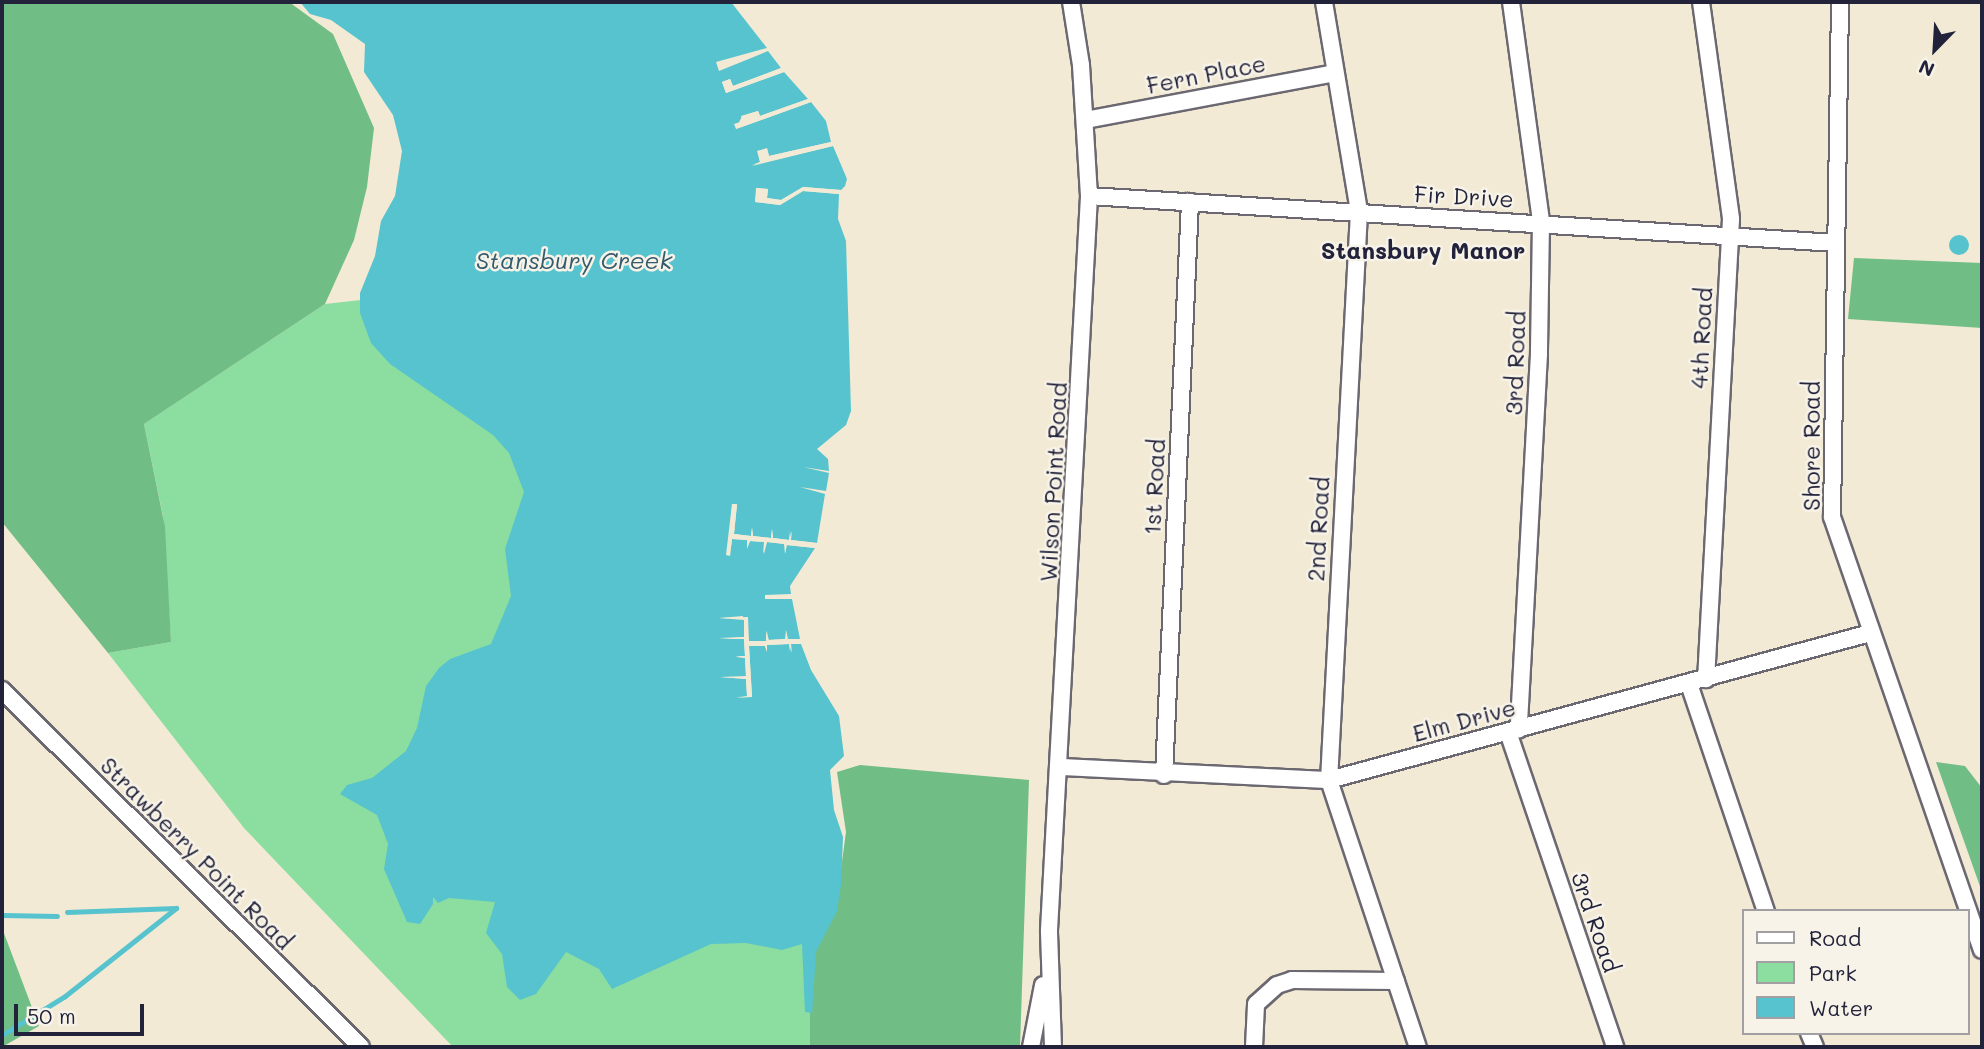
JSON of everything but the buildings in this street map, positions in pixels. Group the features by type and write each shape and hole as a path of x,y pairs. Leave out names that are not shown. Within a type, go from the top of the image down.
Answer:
{"street":[{"name":"Wilson Point Road","path":"1031,1047 1047,966 1060,767 1089,195 1086,120 1071,2"},
{"name":"2nd Road","path":"1324,2 1359,212 1329,780 1418,1047"},
{"name":"3rd Road","path":"1511,2 1541,222 1539,354 1513,730 1615,1047"},
{"name":"4th Road","path":"1701,2 1731,219 1706,679"},
{"name":"Shore Road","path":"1840,2 1830,492 1842,553 1968,909"},
{"name":"Fern Place","path":"1086,120 1335,73"},
{"name":"Fir Drive","path":"1089,195 1836,243"},
{"name":"1st Road","path":"1164,775 1190,202"},
{"name":"Elm Drive","path":"1060,767 1164,775 1329,780 1870,633"},
{"path":"1689,684 1765,909"},
{"name":"Strawberry Point Road","path":"2,690 361,1047"},
{"name":"Shore Road","path":"1970,916 1982,950"},
{"name":"Wilson Point Road","path":"1047,966 1053,1047"},
{"path":"1254,1047 1256,1004 1277,985 1292,980 1396,981"}],"green space":[{"path":"2,2 289,2 333,34 374,128 367,187 354,240 325,304 144,424 165,527 171,642 108,653 2,522"},
{"path":"1854,258 1982,263 1982,328 1848,319"},
{"path":"370,299 497,427 531,480 702,941 809,934 812,1047 453,1047 244,828 108,653 171,642 163,516 144,424 325,304"},
{"path":"1936,762 1965,766 1982,788 1982,892"},
{"path":"860,765 1029,780 1020,1047 810,1047 810,967 839,884 846,832 837,772"},
{"path":"2,928 39,1026 2,1047"}],"water":[{"name":"Stansbury Creek","path":"300,2 731,2 767,48 716,62 719,71 768,51 781,68 733,86 730,79 722,82 726,93 784,72 808,99 760,116 758,111 742,116 736,129 811,102 826,121 831,142 769,156 767,149 758,151 760,162 752,165 833,146 847,179 845,186 841,190 803,187 781,200 767,198 768,189 757,188 755,202 780,205 803,191 839,194 838,219 846,241 851,411 846,425 817,449 828,459 829,471 803,467 829,473 826,491 800,487 825,494 817,543 791,540 790,531 789,540 773,538 772,529 771,538 753,536 752,528 751,536 734,534 737,505 732,504 730,555 732,539 747,540 747,548 750,541 764,542 764,554 767,542 785,544 785,554 786,545 815,548 790,586 791,594 765,595 765,599 792,599 800,639 787,639 786,630 786,639 768,640 767,631 766,641 749,641 744,621 744,637 719,639 744,639 745,656 736,657 745,658 746,677 720,677 746,679 747,696 736,697 752,696 749,646 765,646 767,652 767,645 789,644 790,652 791,644 801,644 811,670 839,716 844,756 830,770 834,810 843,837 841,885 837,911 816,952 812,1013 805,1012 802,944 782,950 746,943 711,944 612,989 599,969 566,952 536,994 520,1000 507,987 502,954 486,933 495,902 449,898 438,903 433,897 433,904 420,924 407,922 384,869 388,844 377,815 340,794 347,785 372,778 406,751 417,728 426,686 439,668 450,659 491,644 511,596 505,549 524,492 509,453 493,435 390,364 371,343 360,313 360,293 375,256 381,221 395,196 402,151 393,115 364,72 365,44 331,20 310,14","holes":["743,616 743,619 719,618"]},
{"path":"1955,235 1963,235 1969,245 1963,255 1955,255 1949,249 1949,241"}],"pier":[{"path":"781,68 784,72 726,93 722,82 730,79 733,86"},
{"path":"808,99 811,102 736,129 734,124 743,121 741,116 758,111 760,116"},
{"path":"831,142 833,146 752,166 760,162 757,151 767,148 769,156"},
{"path":"803,187 841,190 839,194 803,191 780,205 755,202 756,188 768,189 767,198 781,200"},
{"path":"732,504 737,504 734,534 751,536 752,527 753,536 771,538 772,529 773,538 789,540 792,531 791,540 817,543 815,548 787,545 785,554 784,544 767,542 763,554 764,542 750,541 747,549 747,540 732,539 730,556 726,555"},
{"path":"748,617 749,641 766,641 766,631 769,640 785,639 786,630 788,639 800,639 801,644 791,644 792,653 789,644 767,645 767,652 765,646 749,646 752,697 736,698 747,696 746,679 720,677 746,676 745,658 735,656 745,656 744,639 719,638 744,637 744,620 719,618"}],"waterway":[{"path":"67,912 176,908"},
{"path":"2,1035 65,996 176,908"},
{"path":"2,915 57,916"}],"district":[{"name":"Stansbury Manor","path":"1423,250"}]}
